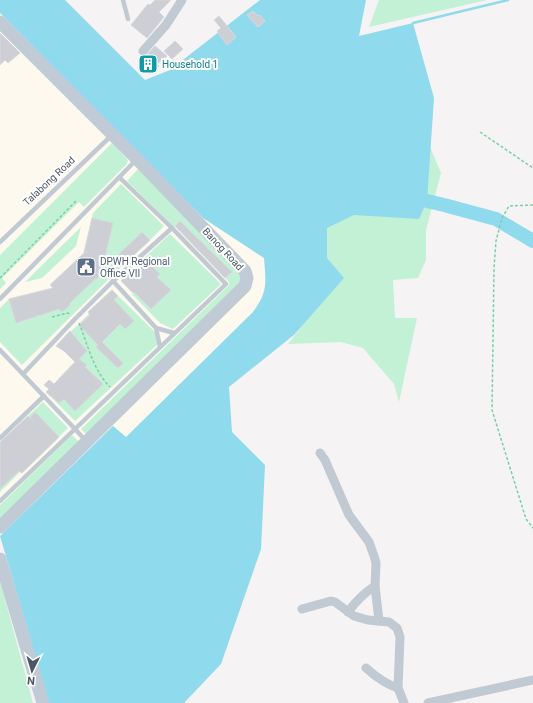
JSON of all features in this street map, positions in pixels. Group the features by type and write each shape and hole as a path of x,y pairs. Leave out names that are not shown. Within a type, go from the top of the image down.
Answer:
{"street":[{"path":"143,50 166,25 182,0"},
{"name":"Banog Road","path":"0,22 245,270 247,278 245,286 0,527"},
{"path":"320,453 325,460 348,514 369,542 376,563 375,586 379,620"},
{"path":"0,559 43,703"},
{"path":"348,612 357,600 375,586"},
{"path":"302,609 331,601 335,602 354,616 368,620 389,622 397,628 400,637 398,688 404,703"},
{"path":"366,668 376,678 388,685 398,688"},
{"path":"428,703 533,680"}],"lane":[{"path":"123,0 128,19"},
{"name":"Talabong Road","path":"0,242 112,134"},
{"path":"0,299 137,159"},
{"path":"0,500 226,284 172,228 120,178"},
{"path":"23,374 74,319 113,281 172,228"},
{"path":"113,281 156,328 160,347"},
{"path":"156,328 174,333"},
{"path":"0,350 87,442"},
{"path":"0,438 44,396"}],"path":[{"path":"480,132 533,168"},
{"path":"0,278 77,200"},
{"path":"533,205 509,206 502,218 496,241 494,268 492,410 526,519 533,528"},
{"path":"52,317 68,313 79,324 86,344 102,379 114,391"}],"shaded area":[{"path":"0,13 203,218 264,258 266,288 260,303 253,312 126,438 113,426 0,536"}],"green space":[{"path":"379,0 487,0 369,27"},
{"path":"420,123 441,173 426,230 426,260 418,278 393,280 395,318 417,318 399,402 394,384 363,348 341,342 288,344 336,283 317,237"},
{"path":"112,143 128,160 127,164 84,207 79,202 2,278 6,283 0,289 0,255"},
{"path":"138,169 240,271 242,281 88,436 81,429 229,285 229,282 225,278 231,272 181,222 174,227 127,181"},
{"path":"121,184 164,226 150,240 142,232 118,255 125,263 22,365 0,342 0,308 9,299 53,288 50,285 80,257 82,259 93,213"},
{"path":"81,227 76,246 42,278 25,282"},
{"path":"170,234 221,284 173,329 160,323 132,294 134,292 151,309 171,290 160,280 159,281 150,264 146,268 140,262"},
{"path":"112,290 155,332 158,344 75,421 46,392 75,362 64,351 56,346 89,314 88,312"},
{"path":"43,402 68,428 22,473 20,472 0,492 0,442"},
{"path":"72,435 81,444 0,521 0,505"},
{"path":"0,581 33,703 0,703"}],"water":[{"path":"0,0 65,0 145,80 170,70 260,0 366,0 359,36 413,23 434,98 427,201 419,219 354,215 327,228 327,258 344,278 295,334 229,387 232,432 265,465 261,549 221,664 184,703 49,703 0,536 113,426 126,437 253,312 264,292 264,258 203,218 0,13"}],"building":[{"path":"155,0 171,0 159,12 164,17 147,38 131,25 148,4 150,5"},
{"path":"253,11 258,16 260,15 265,21 258,27 247,15"},
{"path":"219,16 236,37 227,45 217,31 221,28 214,20"},
{"path":"0,33 20,53 8,63 5,60 0,65"},
{"path":"175,41 183,49 172,59 164,51"},
{"path":"155,46 167,56 157,64 159,66 149,74 139,63"},
{"name":"DPWH Regional Office VII","path":"92,218 113,223 101,274 62,312 59,309 16,323 9,299 53,288 50,285 84,253"},
{"path":"180,221 232,272 225,278 175,226"},
{"path":"142,232 150,240 126,264 118,255"},
{"path":"140,262 146,268 150,264 160,274 157,277 171,290 151,309 121,281"},
{"path":"112,290 118,296 114,300 134,321 125,329 120,324 102,342 123,363 118,368 96,347 98,345 79,325 90,315 88,312"},
{"path":"70,331 87,351 79,359 87,365 85,367 103,384 75,411 64,399 59,403 46,392 49,389 44,385 49,380 54,384 75,362 64,351 56,346"},
{"path":"35,412 59,437 22,473 19,471 0,489 0,442 28,416 30,418"}],"waterway":[{"path":"413,23 508,0"},
{"path":"427,201 496,219 533,241"}],"place":[{"name":"Household 1","path":"148,64"},
{"name":"DPWH Regional Office VII","path":"86,267"}]}
